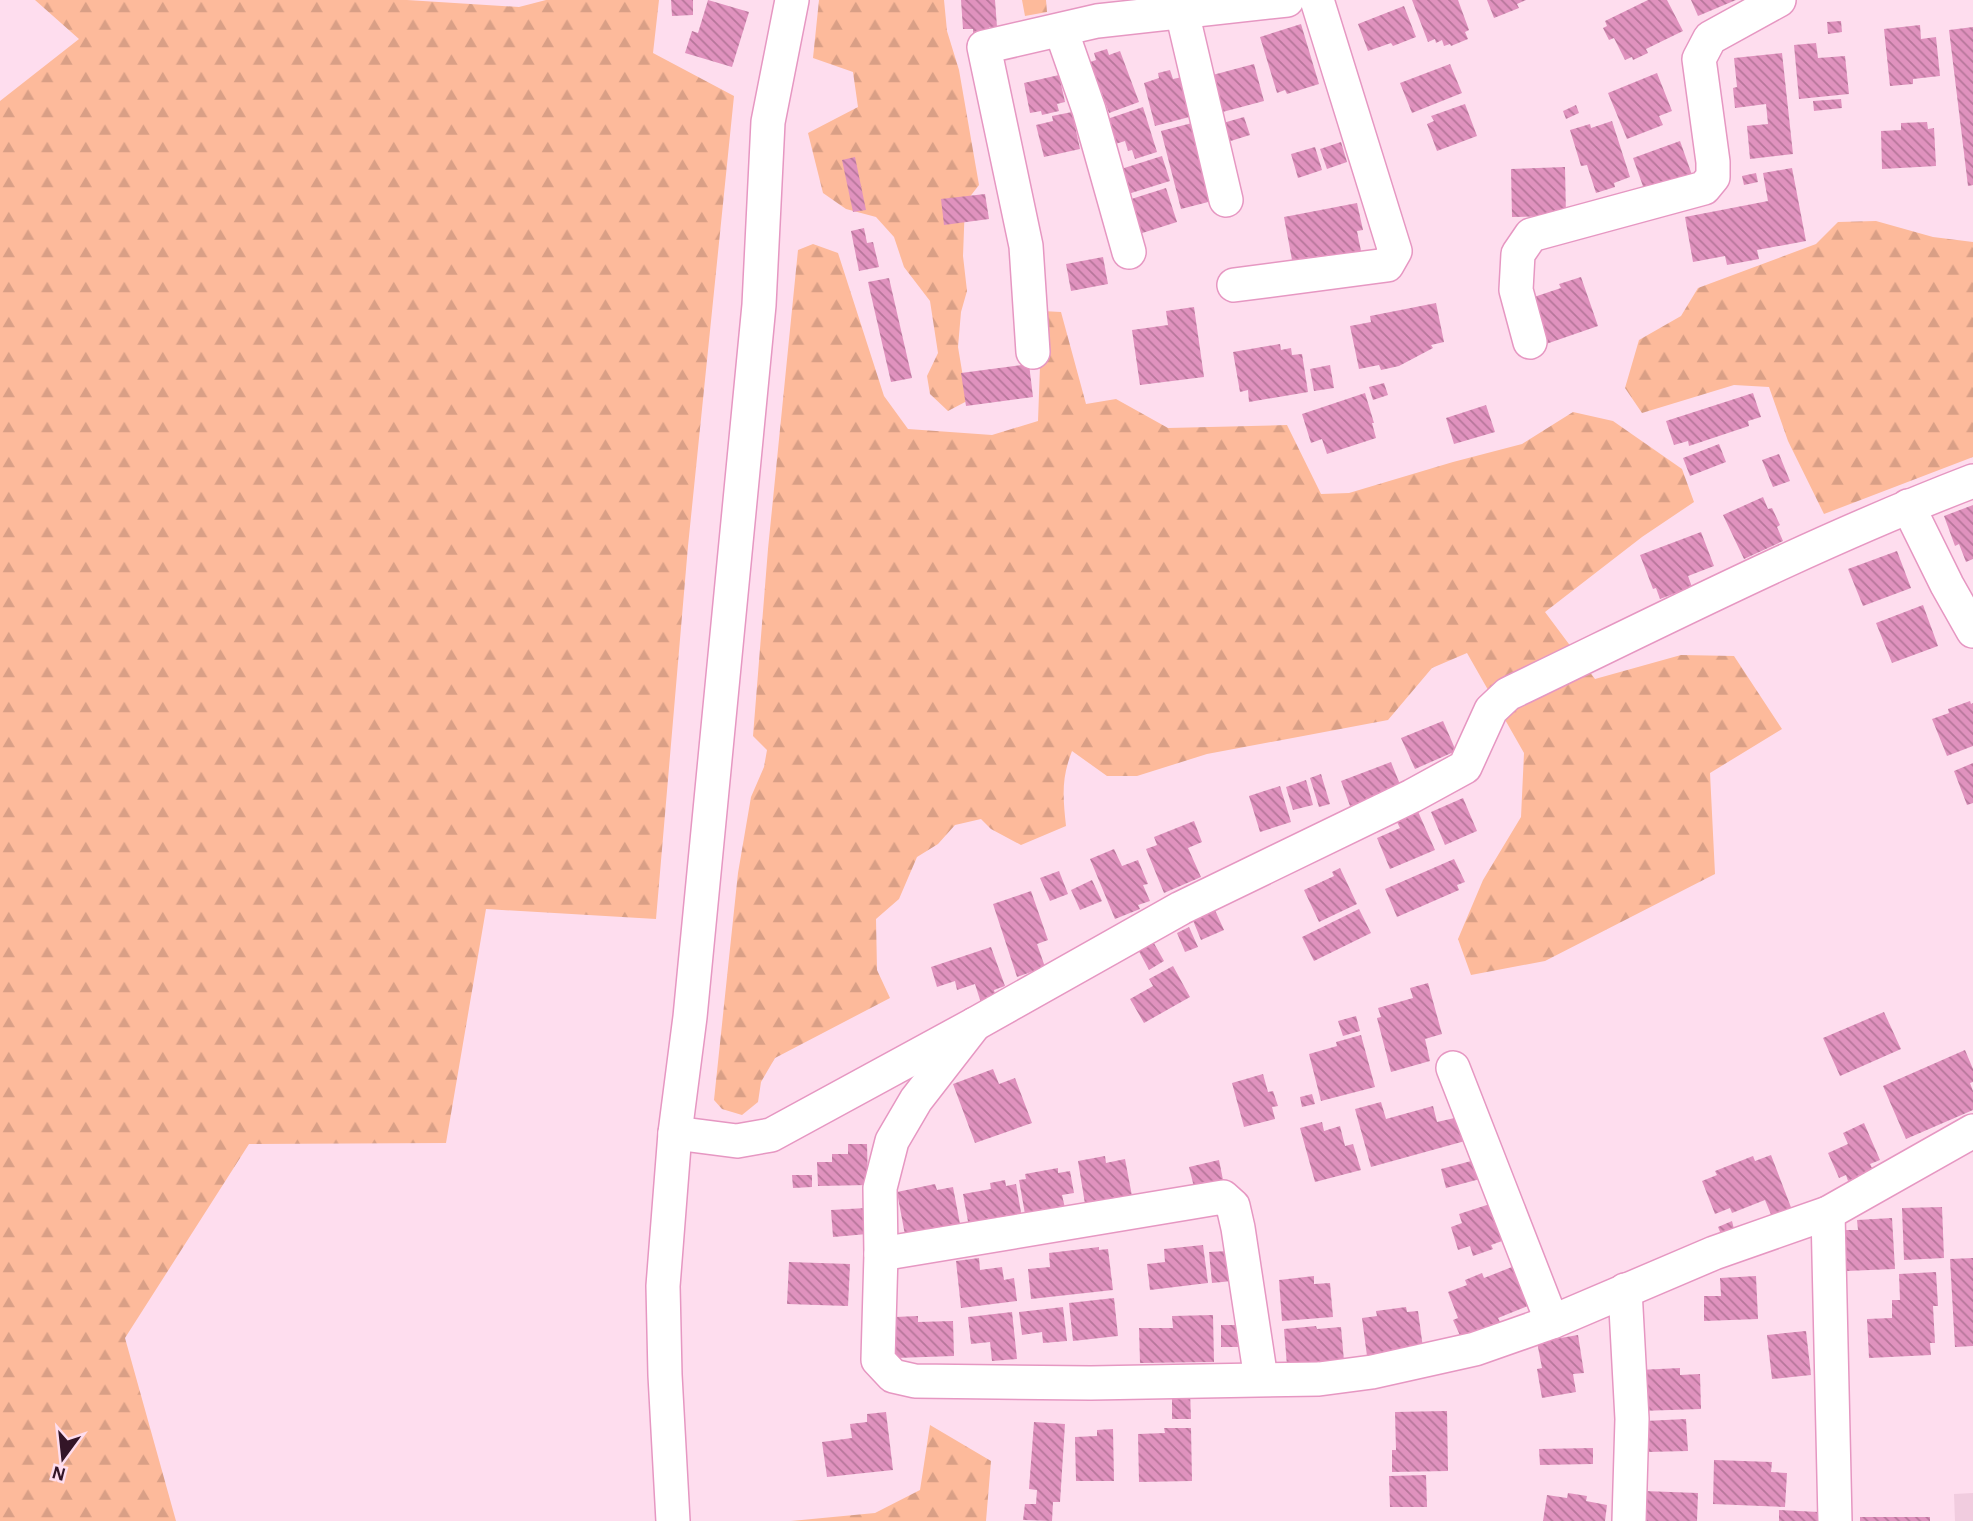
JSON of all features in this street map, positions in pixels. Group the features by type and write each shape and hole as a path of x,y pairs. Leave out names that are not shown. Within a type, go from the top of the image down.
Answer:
{"street":[{"path":"673,1521 663,1286 758,318 768,122 792,0"},
{"path":"1234,285 1387,265 1395,251 1317,0"},
{"path":"1530,342 1516,290 1518,254 1531,235 1704,188 1713,177 1713,162 1699,59 1710,38 1779,0"},
{"path":"1033,352 1026,246 984,47 1097,22 1275,1"},
{"path":"1182,12 1226,200"},
{"path":"1062,30 1129,252"},
{"path":"676,1133 737,1141 771,1135 1181,908 1412,796 1465,767 1491,710 1508,694 1826,541 1973,481"},
{"path":"1908,506 1973,631"},
{"path":"975,1024 916,1100 892,1141 880,1188 878,1360 892,1376 915,1381 1091,1383 1319,1379 1372,1372 1475,1349 1552,1322 1714,1253 1828,1213 1973,1131"},
{"path":"1453,1068 1552,1322"},
{"path":"881,1254 1223,1197 1233,1206 1238,1228 1261,1379"},
{"path":"1828,1213 1835,1521"},
{"path":"1625,1290 1632,1419 1629,1521"}],"shaded area":[{"path":"1973,1493 1973,1521 1955,1521 1954,1494"}],"green space":[{"path":"35,0 407,0 519,7 546,0 659,0 653,53 734,96 688,546 656,919 486,909 446,1143 249,1144 125,1338 176,1521 0,1521 0,101 79,39"},
{"path":"819,0 944,0 947,31 959,70 979,185 965,203 963,256 967,291 961,312 958,347 967,401 948,411 930,394 927,376 938,353 930,301 904,267 894,237 876,217 846,209 823,193 808,133 858,107 853,72 813,58"},
{"path":"1022,0 1046,0 1047,12 1025,16"},
{"path":"1876,221 1933,237 1973,242 1973,457 1824,514 1788,441 1769,387 1734,385 1642,413 1625,388 1639,340 1681,316 1698,288 1816,244 1838,222"},
{"path":"813,244 838,253 884,396 908,429 992,435 1038,421 1042,311 1061,312 1086,404 1116,399 1168,428 1287,425 1321,494 1349,493 1522,444 1573,412 1613,421 1682,469 1694,502 1642,537 1545,612 1595,679 1681,655 1734,656 1782,729 1710,773 1715,874 1545,961 1471,975 1458,939 1483,880 1521,817 1524,753 1467,653 1432,668 1388,720 1207,754 1137,776 1107,776 1072,751 1064,788 1066,826 1021,845 991,829 981,819 955,825 938,844 917,857 899,899 876,919 877,970 890,998 775,1058 761,1082 758,1102 742,1115 722,1109 714,1100 738,873 751,797 764,767 767,750 753,736 768,549 798,250"},
{"path":"930,1425 991,1461 986,1521 791,1521 875,1513 920,1490"}],"building":[{"path":"671,0 693,0 693,15 672,16"},
{"path":"708,0 749,12 732,67 685,53 692,31 698,33"},
{"path":"961,0 995,0 997,27 989,27 989,32 973,33 973,29 963,29"},
{"path":"1412,0 1458,0 1469,30 1465,32 1468,39 1451,46 1444,46 1442,40 1436,43 1435,39 1428,42"},
{"path":"1487,0 1526,0 1517,4 1519,8 1494,18"},
{"path":"1648,0 1667,0 1683,31 1646,49 1648,53 1633,60 1632,57 1625,60 1614,38 1609,40 1603,28 1607,26 1605,21"},
{"path":"1691,0 1736,0 1698,16"},
{"path":"1404,6 1416,37 1393,46 1391,43 1368,51 1358,24"},
{"path":"1841,21 1842,32 1828,34 1827,22"},
{"path":"1301,24 1319,84 1287,94 1285,90 1277,93 1260,37"},
{"path":"1920,25 1921,39 1936,37 1940,76 1913,79 1913,84 1890,86 1884,29"},
{"path":"1973,27 1973,185 1968,186 1949,30"},
{"path":"1816,43 1818,58 1845,56 1849,94 1799,99 1794,45"},
{"path":"1107,49 1109,55 1120,51 1139,102 1109,113 1101,91 1097,92 1090,73 1093,72 1090,62 1096,60 1094,53"},
{"path":"1782,53 1793,154 1750,159 1747,126 1768,124 1766,104 1735,108 1733,88 1737,87 1734,58"},
{"path":"1254,64 1264,101 1215,114 1205,77"},
{"path":"1450,64 1462,93 1412,113 1400,83"},
{"path":"1170,70 1173,79 1187,76 1197,115 1155,126 1144,83 1159,78 1158,73"},
{"path":"1657,73 1672,111 1659,116 1663,125 1627,139 1608,93"},
{"path":"1059,75 1065,102 1057,104 1059,111 1042,115 1041,111 1030,113 1024,83"},
{"path":"1841,99 1842,108 1814,111 1813,101"},
{"path":"1465,104 1477,136 1437,151 1427,124 1434,121 1431,116"},
{"path":"1576,105 1579,113 1566,119 1563,111"},
{"path":"1143,107 1157,152 1135,159 1132,150 1128,151 1125,141 1112,145 1104,120"},
{"path":"1072,112 1080,149 1044,157 1036,125 1053,121 1052,116"},
{"path":"1244,117 1250,135 1221,144 1216,125"},
{"path":"1612,121 1630,177 1614,183 1615,187 1596,193 1587,165 1581,166 1570,130 1590,124 1591,128"},
{"path":"1927,122 1928,129 1934,128 1936,166 1882,169 1881,131 1901,130 1901,123"},
{"path":"1192,123 1212,201 1181,209 1161,131"},
{"path":"1680,141 1692,175 1645,192 1633,158"},
{"path":"1341,142 1347,162 1327,169 1320,149"},
{"path":"1315,147 1322,170 1298,178 1291,154"},
{"path":"1162,156 1170,181 1128,194 1121,169"},
{"path":"855,157 866,210 853,212 842,160"},
{"path":"1565,167 1566,216 1512,217 1511,169"},
{"path":"1792,168 1806,241 1757,250 1759,259 1727,265 1725,256 1693,262 1685,217 1768,201 1763,173"},
{"path":"1756,173 1758,182 1744,185 1742,176"},
{"path":"1166,188 1177,222 1136,235 1125,201"},
{"path":"985,194 989,219 944,225 941,199"},
{"path":"1357,203 1363,230 1357,231 1361,251 1312,260 1311,257 1292,260 1284,217"},
{"path":"864,228 867,243 873,242 879,267 859,271 851,231"},
{"path":"1103,257 1108,284 1071,291 1066,264"},
{"path":"1581,277 1598,326 1546,344 1531,298 1561,288 1559,284"},
{"path":"889,278 912,378 891,382 868,282"},
{"path":"1436,303 1444,342 1431,345 1433,348 1399,366 1381,370 1379,365 1359,369 1350,326 1371,322 1370,316"},
{"path":"1194,307 1204,377 1140,385 1132,330 1168,325 1166,311"},
{"path":"1280,344 1281,350 1291,348 1292,355 1302,354 1308,392 1249,402 1248,390 1240,392 1233,352"},
{"path":"1029,364 1033,397 966,406 961,373"},
{"path":"1330,365 1334,388 1314,391 1310,369"},
{"path":"1384,383 1388,395 1373,400 1369,387"},
{"path":"1365,393 1376,438 1327,454 1322,439 1311,443 1302,414"},
{"path":"1753,393 1761,417 1748,421 1749,426 1689,446 1688,441 1674,445 1666,421"},
{"path":"1486,405 1495,432 1454,444 1446,418"},
{"path":"1719,444 1726,462 1690,476 1683,458"},
{"path":"1779,454 1790,481 1773,487 1762,460"},
{"path":"1763,497 1780,525 1777,527 1783,541 1744,559 1723,515"},
{"path":"1973,505 1973,559 1966,562 1959,544 1955,546 1944,516"},
{"path":"1701,532 1714,566 1688,576 1692,587 1660,599 1656,588 1653,589 1640,555"},
{"path":"1897,551 1911,588 1863,606 1848,569"},
{"path":"1923,605 1938,646 1892,663 1876,623"},
{"path":"1970,701 1973,703 1973,746 1947,756 1932,719 1949,713 1948,709"},
{"path":"1443,721 1456,751 1415,769 1401,738"},
{"path":"1391,762 1401,787 1350,806 1341,781"},
{"path":"1973,763 1973,803 1967,805 1954,771"},
{"path":"1321,774 1330,804 1319,807 1310,778"},
{"path":"1306,780 1313,805 1293,810 1286,787"},
{"path":"1280,786 1291,822 1260,832 1249,796"},
{"path":"1463,798 1477,831 1445,845 1431,812"},
{"path":"1416,807 1435,850 1390,869 1377,838 1400,828 1394,816"},
{"path":"1194,821 1202,842 1188,848 1201,877 1164,893 1146,849 1157,845 1154,837"},
{"path":"1114,849 1122,866 1138,860 1148,884 1143,885 1150,901 1138,905 1140,909 1115,919 1090,859"},
{"path":"1454,859 1465,882 1457,885 1459,890 1397,917 1385,889"},
{"path":"1340,868 1357,904 1319,922 1304,890 1334,876 1332,872"},
{"path":"1059,871 1068,894 1050,901 1040,878"},
{"path":"1092,880 1102,901 1080,910 1071,890"},
{"path":"1031,891 1048,940 1037,944 1045,967 1017,977 993,904"},
{"path":"1214,908 1224,930 1201,940 1192,918"},
{"path":"1359,909 1371,933 1314,961 1302,937"},
{"path":"1189,927 1198,947 1185,952 1177,933"},
{"path":"1151,938 1164,961 1149,970 1136,946"},
{"path":"991,947 1005,986 994,990 996,998 981,1003 975,984 957,990 955,981 937,987 931,967"},
{"path":"1173,966 1190,997 1144,1023 1130,999 1153,986 1149,979"},
{"path":"1428,983 1442,1034 1425,1039 1430,1061 1391,1072 1377,1018 1381,1017 1378,1008 1413,998 1410,988"},
{"path":"1884,1012 1901,1049 1840,1076 1823,1038"},
{"path":"1356,1016 1360,1031 1343,1036 1338,1021"},
{"path":"1361,1035 1375,1087 1321,1101 1309,1054"},
{"path":"1965,1050 1973,1069 1973,1082 1970,1083 1973,1110 1906,1139 1883,1086"},
{"path":"993,1069 999,1084 1015,1078 1032,1123 975,1143 953,1084"},
{"path":"1263,1074 1268,1092 1273,1091 1278,1106 1272,1107 1275,1119 1244,1127 1232,1083"},
{"path":"1312,1094 1315,1104 1302,1107 1300,1097"},
{"path":"1381,1102 1386,1119 1433,1106 1437,1122 1459,1117 1465,1141 1371,1167 1355,1109"},
{"path":"1322,1122 1324,1131 1340,1126 1345,1146 1353,1144 1361,1170 1315,1182 1300,1128"},
{"path":"1864,1123 1880,1160 1870,1164 1873,1170 1848,1181 1846,1175 1839,1178 1828,1153 1848,1144 1843,1133"},
{"path":"848,1144 867,1144 868,1185 818,1186 817,1162 832,1162 832,1154 848,1154"},
{"path":"1771,1155 1792,1210 1772,1217 1765,1200 1732,1213 1730,1208 1715,1214 1702,1181 1717,1175 1715,1171 1753,1156 1755,1161"},
{"path":"1105,1156 1106,1163 1125,1159 1132,1196 1085,1204 1078,1161"},
{"path":"1219,1160 1223,1180 1194,1187 1189,1167"},
{"path":"1475,1160 1480,1179 1446,1188 1441,1169"},
{"path":"1058,1168 1058,1173 1070,1171 1074,1193 1062,1195 1065,1208 1025,1214 1019,1180 1026,1179 1025,1174"},
{"path":"792,1175 812,1175 812,1187 793,1188"},
{"path":"1005,1180 1006,1186 1016,1184 1022,1218 969,1227 963,1194 991,1189 990,1183"},
{"path":"935,1184 937,1190 953,1187 960,1224 905,1235 897,1192"},
{"path":"1493,1203 1505,1240 1491,1245 1493,1249 1473,1256 1470,1246 1458,1250 1451,1227 1462,1223 1459,1214"},
{"path":"1942,1207 1944,1258 1904,1260 1902,1208"},
{"path":"866,1208 867,1234 833,1237 831,1210"},
{"path":"1892,1218 1895,1269 1846,1271 1844,1230 1858,1230 1857,1220"},
{"path":"1732,1221 1734,1229 1721,1234 1718,1227"},
{"path":"1203,1245 1208,1283 1150,1290 1147,1264 1165,1262 1164,1249"},
{"path":"1099,1247 1099,1250 1108,1249 1113,1290 1031,1299 1028,1269 1050,1267 1049,1253"},
{"path":"1228,1251 1232,1281 1212,1283 1209,1252"},
{"path":"979,1258 980,1270 1002,1267 1004,1280 1014,1278 1017,1301 961,1308 956,1261"},
{"path":"1973,1258 1973,1346 1955,1347 1950,1259"},
{"path":"789,1262 850,1264 848,1306 787,1304"},
{"path":"1512,1267 1528,1306 1498,1318 1502,1326 1463,1342 1453,1320 1458,1318 1448,1292 1467,1285 1465,1280 1482,1273 1484,1278"},
{"path":"1936,1272 1938,1306 1933,1306 1935,1343 1930,1343 1931,1355 1869,1358 1867,1319 1892,1318 1892,1300 1900,1300 1899,1274"},
{"path":"1314,1276 1314,1284 1330,1283 1333,1317 1282,1321 1279,1280"},
{"path":"1756,1276 1758,1319 1704,1321 1704,1296 1721,1296 1720,1278"},
{"path":"1114,1298 1118,1336 1073,1341 1069,1303"},
{"path":"1063,1307 1067,1341 1043,1343 1042,1332 1022,1335 1019,1312"},
{"path":"1406,1307 1407,1312 1418,1311 1423,1348 1367,1356 1362,1318 1377,1316 1376,1311"},
{"path":"1012,1312 1017,1359 992,1361 990,1342 971,1344 968,1317"},
{"path":"1213,1315 1214,1362 1140,1363 1139,1328 1173,1328 1172,1316"},
{"path":"918,1316 918,1322 953,1321 954,1356 896,1358 895,1317"},
{"path":"1221,1325 1238,1325 1238,1347 1221,1347"},
{"path":"1316,1326 1317,1329 1341,1327 1344,1361 1287,1366 1284,1329"},
{"path":"1806,1331 1811,1375 1772,1379 1767,1335"},
{"path":"1578,1335 1584,1373 1573,1374 1576,1392 1542,1398 1537,1369 1542,1368 1537,1342"},
{"path":"1680,1368 1680,1375 1700,1374 1701,1409 1640,1411 1639,1370"},
{"path":"1190,1392 1191,1419 1172,1419 1172,1393"},
{"path":"1447,1411 1448,1471 1392,1472 1392,1450 1396,1450 1395,1412"},
{"path":"886,1412 893,1470 827,1477 822,1442 852,1438 850,1424 867,1422 867,1414"},
{"path":"1686,1419 1688,1451 1647,1452 1645,1421"},
{"path":"1034,1422 1065,1424 1060,1502 1053,1502 1052,1521 1023,1520 1025,1504 1036,1504 1037,1490 1029,1489"},
{"path":"1164,1428 1191,1428 1192,1481 1139,1482 1138,1434 1165,1433"},
{"path":"1113,1429 1114,1481 1076,1481 1075,1437 1097,1436 1097,1430"},
{"path":"1593,1448 1593,1464 1540,1465 1539,1449"},
{"path":"1714,1460 1772,1462 1771,1472 1787,1473 1785,1507 1713,1504"},
{"path":"1426,1475 1427,1507 1390,1507 1389,1476"},
{"path":"1644,1491 1698,1493 1697,1521 1643,1521"},
{"path":"1568,1493 1587,1496 1586,1501 1607,1505 1605,1521 1543,1521 1547,1495 1567,1498"},
{"path":"1779,1510 1819,1512 1819,1521 1779,1521"},
{"path":"1860,1517 1930,1517 1930,1521 1860,1521"}]}
